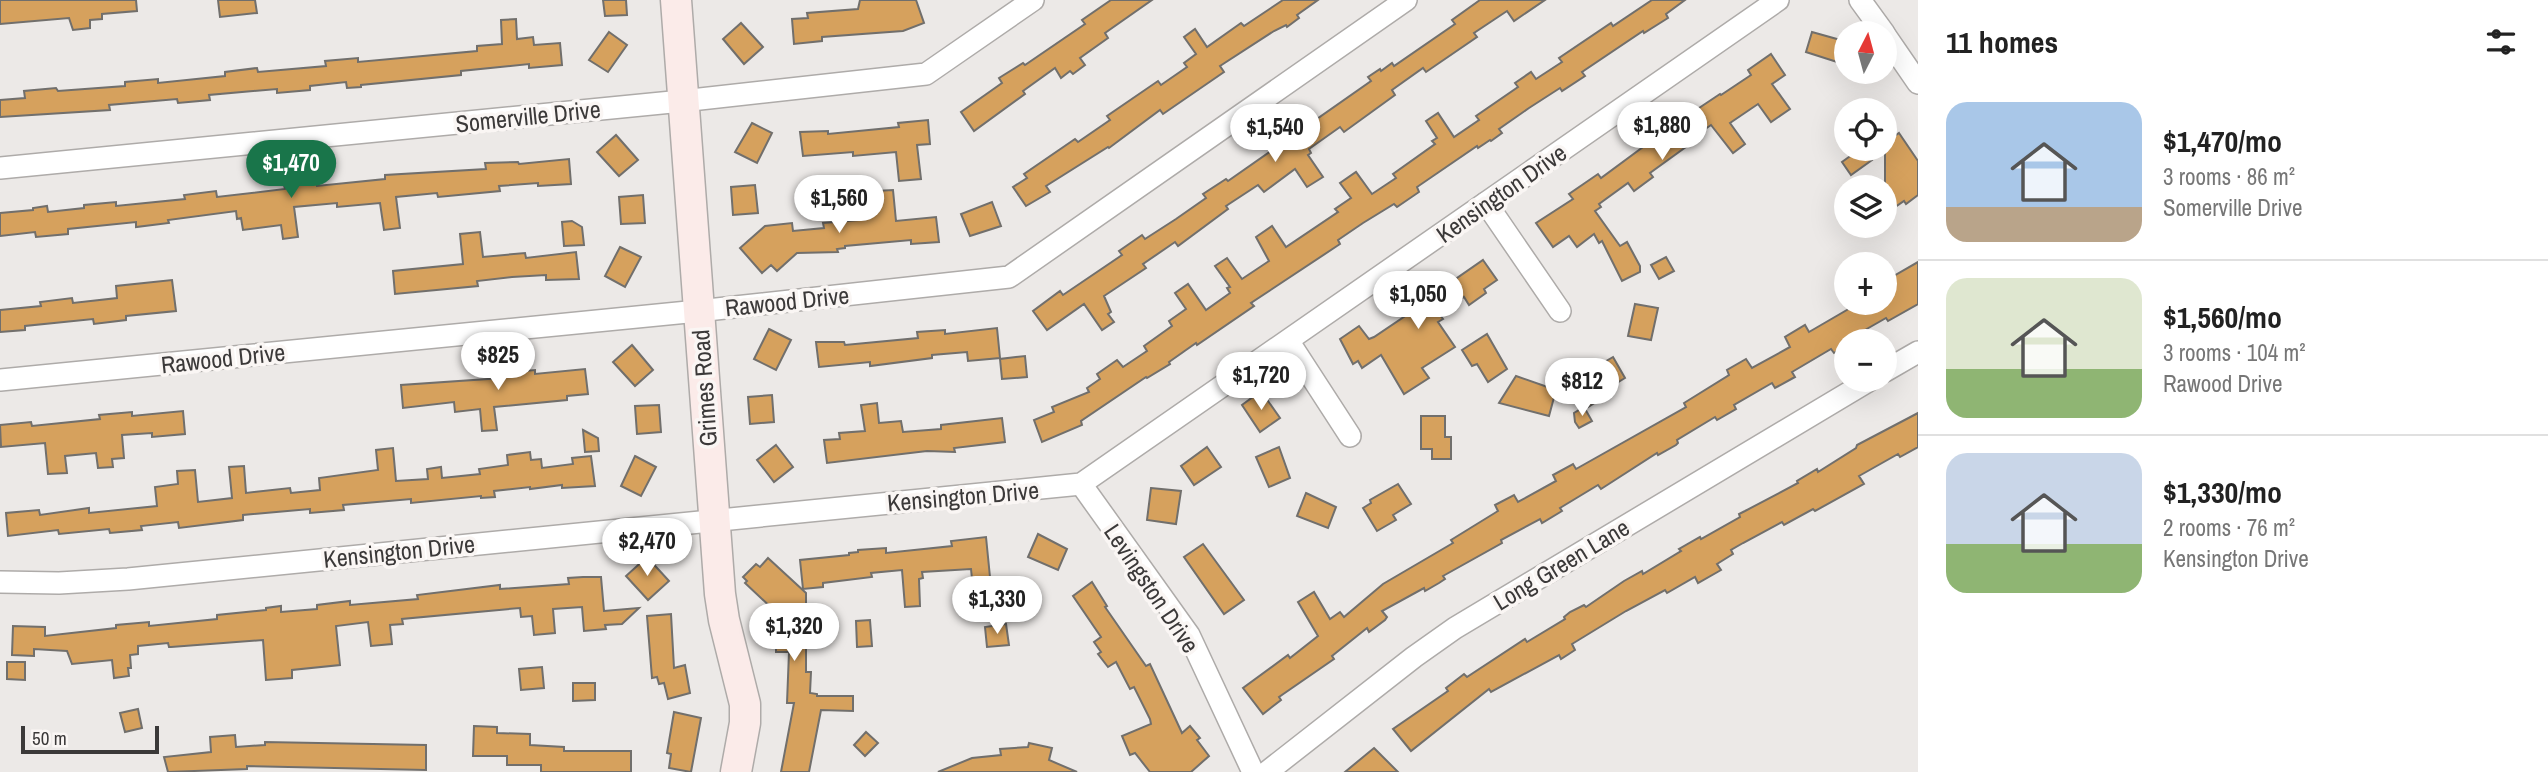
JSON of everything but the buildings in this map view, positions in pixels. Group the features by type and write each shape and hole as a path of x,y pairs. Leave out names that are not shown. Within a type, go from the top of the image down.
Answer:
{"street":[{"name":"Grimes Road","path":"676,0 724,620 745,704 745,723 736,772"},
{"name":"Somerville Drive","path":"0,168 682,101 926,74 1033,0"},
{"name":"Rawood Drive","path":"0,380 698,311 1009,277 1406,0"},
{"name":"Kensington Drive","path":"0,582 128,579 1081,484 1778,0"},
{"path":"1860,0 1875,21"},
{"path":"1897,53 1918,83"},
{"path":"1486,203 1560,311"},
{"path":"1289,342 1350,436"},
{"path":"1897,364 1918,352"},
{"name":"Long Green Lane","path":"1267,772 1455,628 1850,392"},
{"name":"Levingston Drive","path":"1081,484 1189,635 1253,772"}]}
